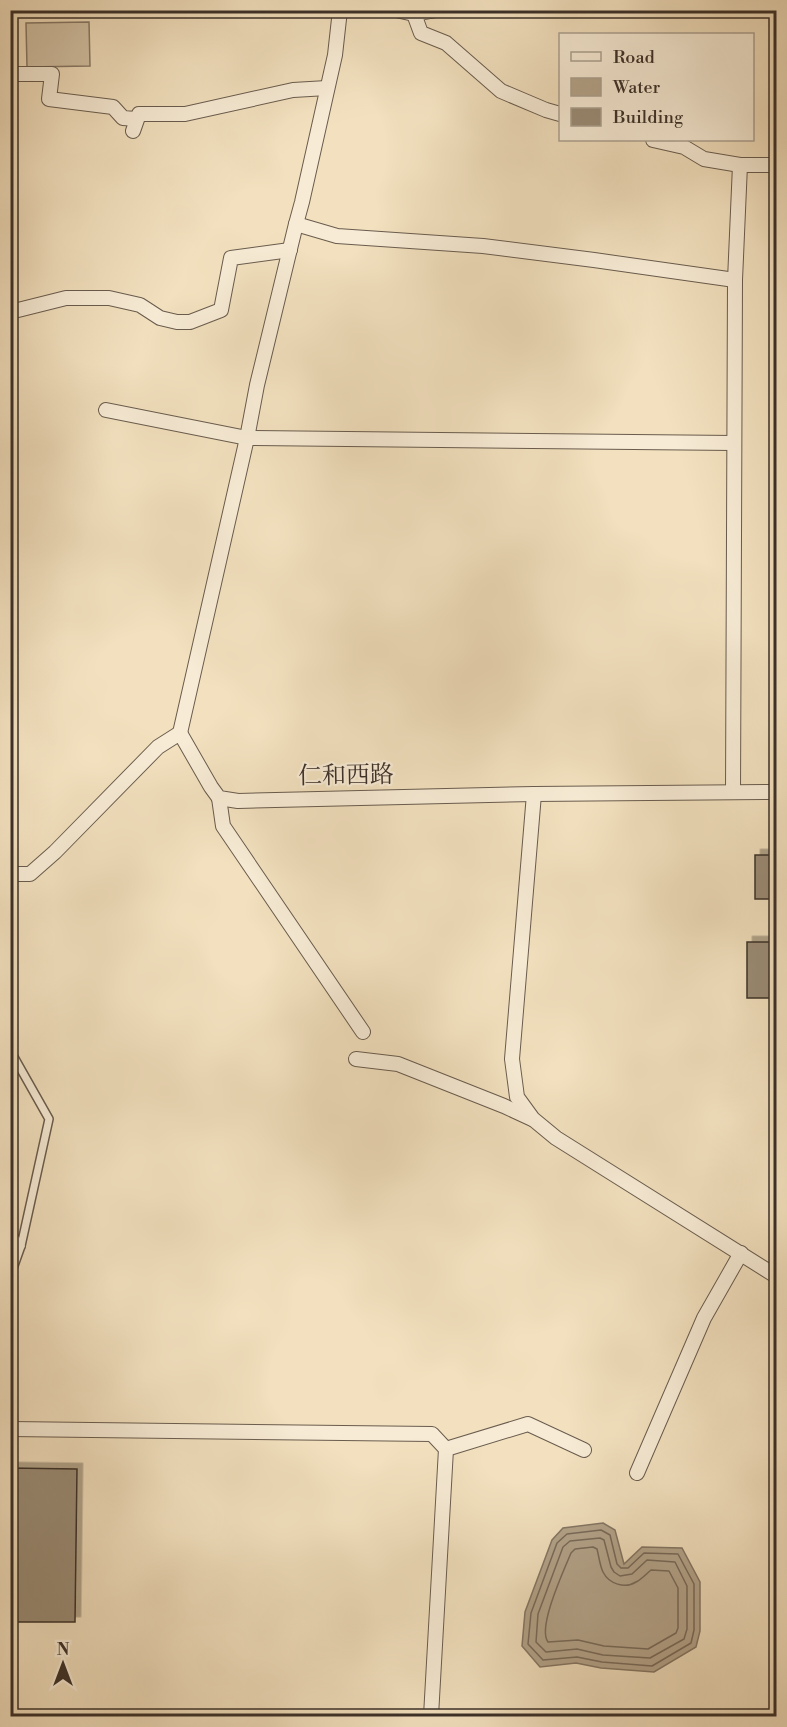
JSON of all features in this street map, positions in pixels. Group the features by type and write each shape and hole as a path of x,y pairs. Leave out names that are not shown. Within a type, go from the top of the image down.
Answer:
{"street":[{"path":"340,10 335,55 257,385 248,438 180,733 219,798 223,826 363,1032"},
{"path":"396,10 414,14 436,10"},
{"path":"414,14 421,33 446,43 501,91 559,113"},
{"path":"10,72 52,74 49,99 113,107 123,118 134,125 139,114 185,114 293,90 327,88"},
{"path":"657,141 684,147 704,159 740,165 777,165"},
{"path":"733,791 735,280 740,165"},
{"path":"296,224 337,236 483,246 735,280"},
{"path":"10,312 66,298 109,298 140,305 160,318 190,322 221,310 231,258 290,250"},
{"path":"106,410 248,438 734,443"},
{"path":"10,874 30,874 56,852 158,747 180,733"},
{"name":"仁和西路","path":"219,798 238,801 534,794 777,792"},
{"path":"532,1119 517,1096 512,1059 534,794"},
{"path":"356,1059 398,1064 532,1119 556,1138 777,1276"},
{"path":"637,1473 704,1318 741,1253"},
{"path":"446,1449 528,1424 584,1450"},
{"path":"10,1429 432,1434 446,1449 431,1716"}],"lane":[{"path":"10,1050 49,1119 21,1246 10,1277"},
{"path":"10,1231 21,1246"},
{"path":"10,1244 21,1246"}],"shaded area":[{"path":"89,22 90,66 27,67 26,23"}],"water":[{"path":"603,1523 615,1530 624,1564 642,1547 682,1548 700,1582 700,1631 696,1647 654,1672 601,1668 576,1663 540,1667 522,1646 525,1612 552,1540 563,1528"}],"building":[{"path":"755,855 777,855 777,899 755,899"},
{"path":"747,942 777,942 777,998 747,998"},
{"path":"10,1468 77,1469 75,1622 10,1622"}]}
